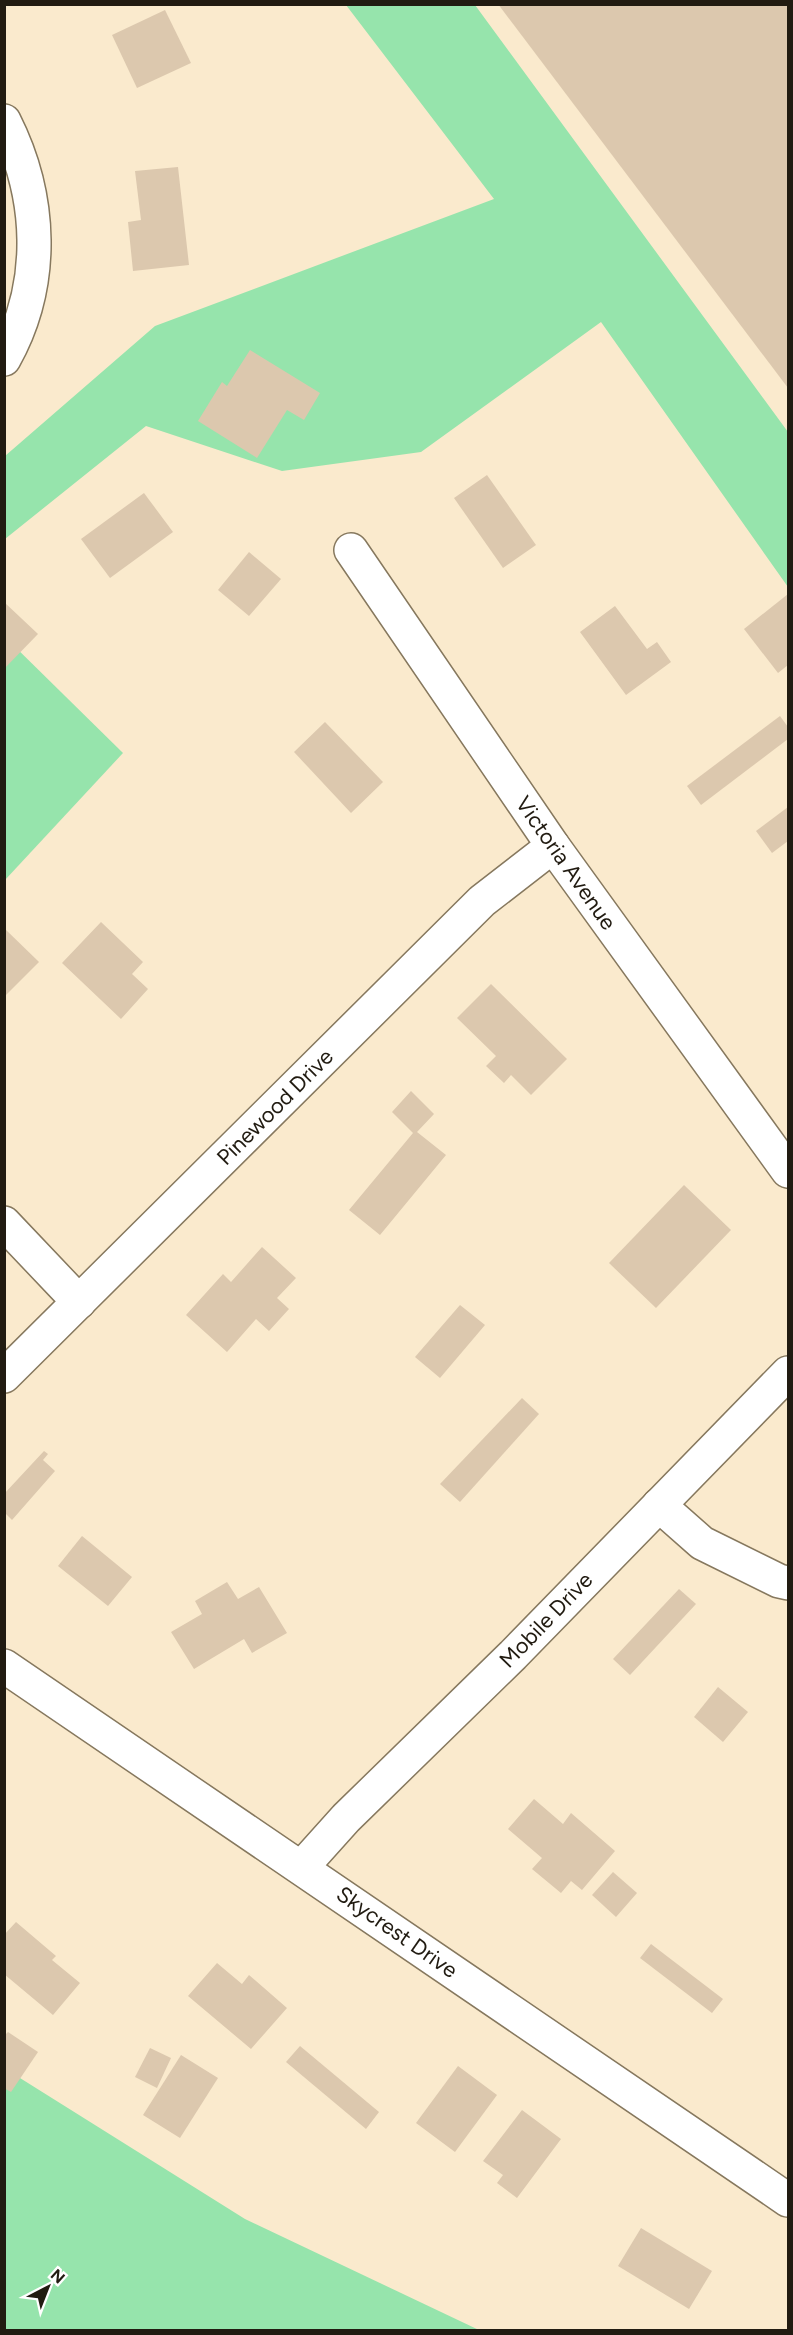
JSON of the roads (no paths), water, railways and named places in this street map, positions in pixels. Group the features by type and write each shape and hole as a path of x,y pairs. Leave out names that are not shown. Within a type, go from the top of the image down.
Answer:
{"street":[{"path":"4,121 16,145 32,196 35,249 27,299 13,344 4,359"},
{"name":"Victoria Avenue","path":"351,550 553,846 789,1171"},
{"name":"Pinewood Drive","path":"4,1376 482,901 503,882 553,846"},
{"path":"4,1223 79,1302"},
{"name":"Mobile Drive","path":"302,1867 346,1818 513,1655 789,1373"},
{"path":"658,1505 702,1543 779,1581 789,1582"},
{"name":"Skycrest Drive","path":"4,1666 789,2200"}]}
